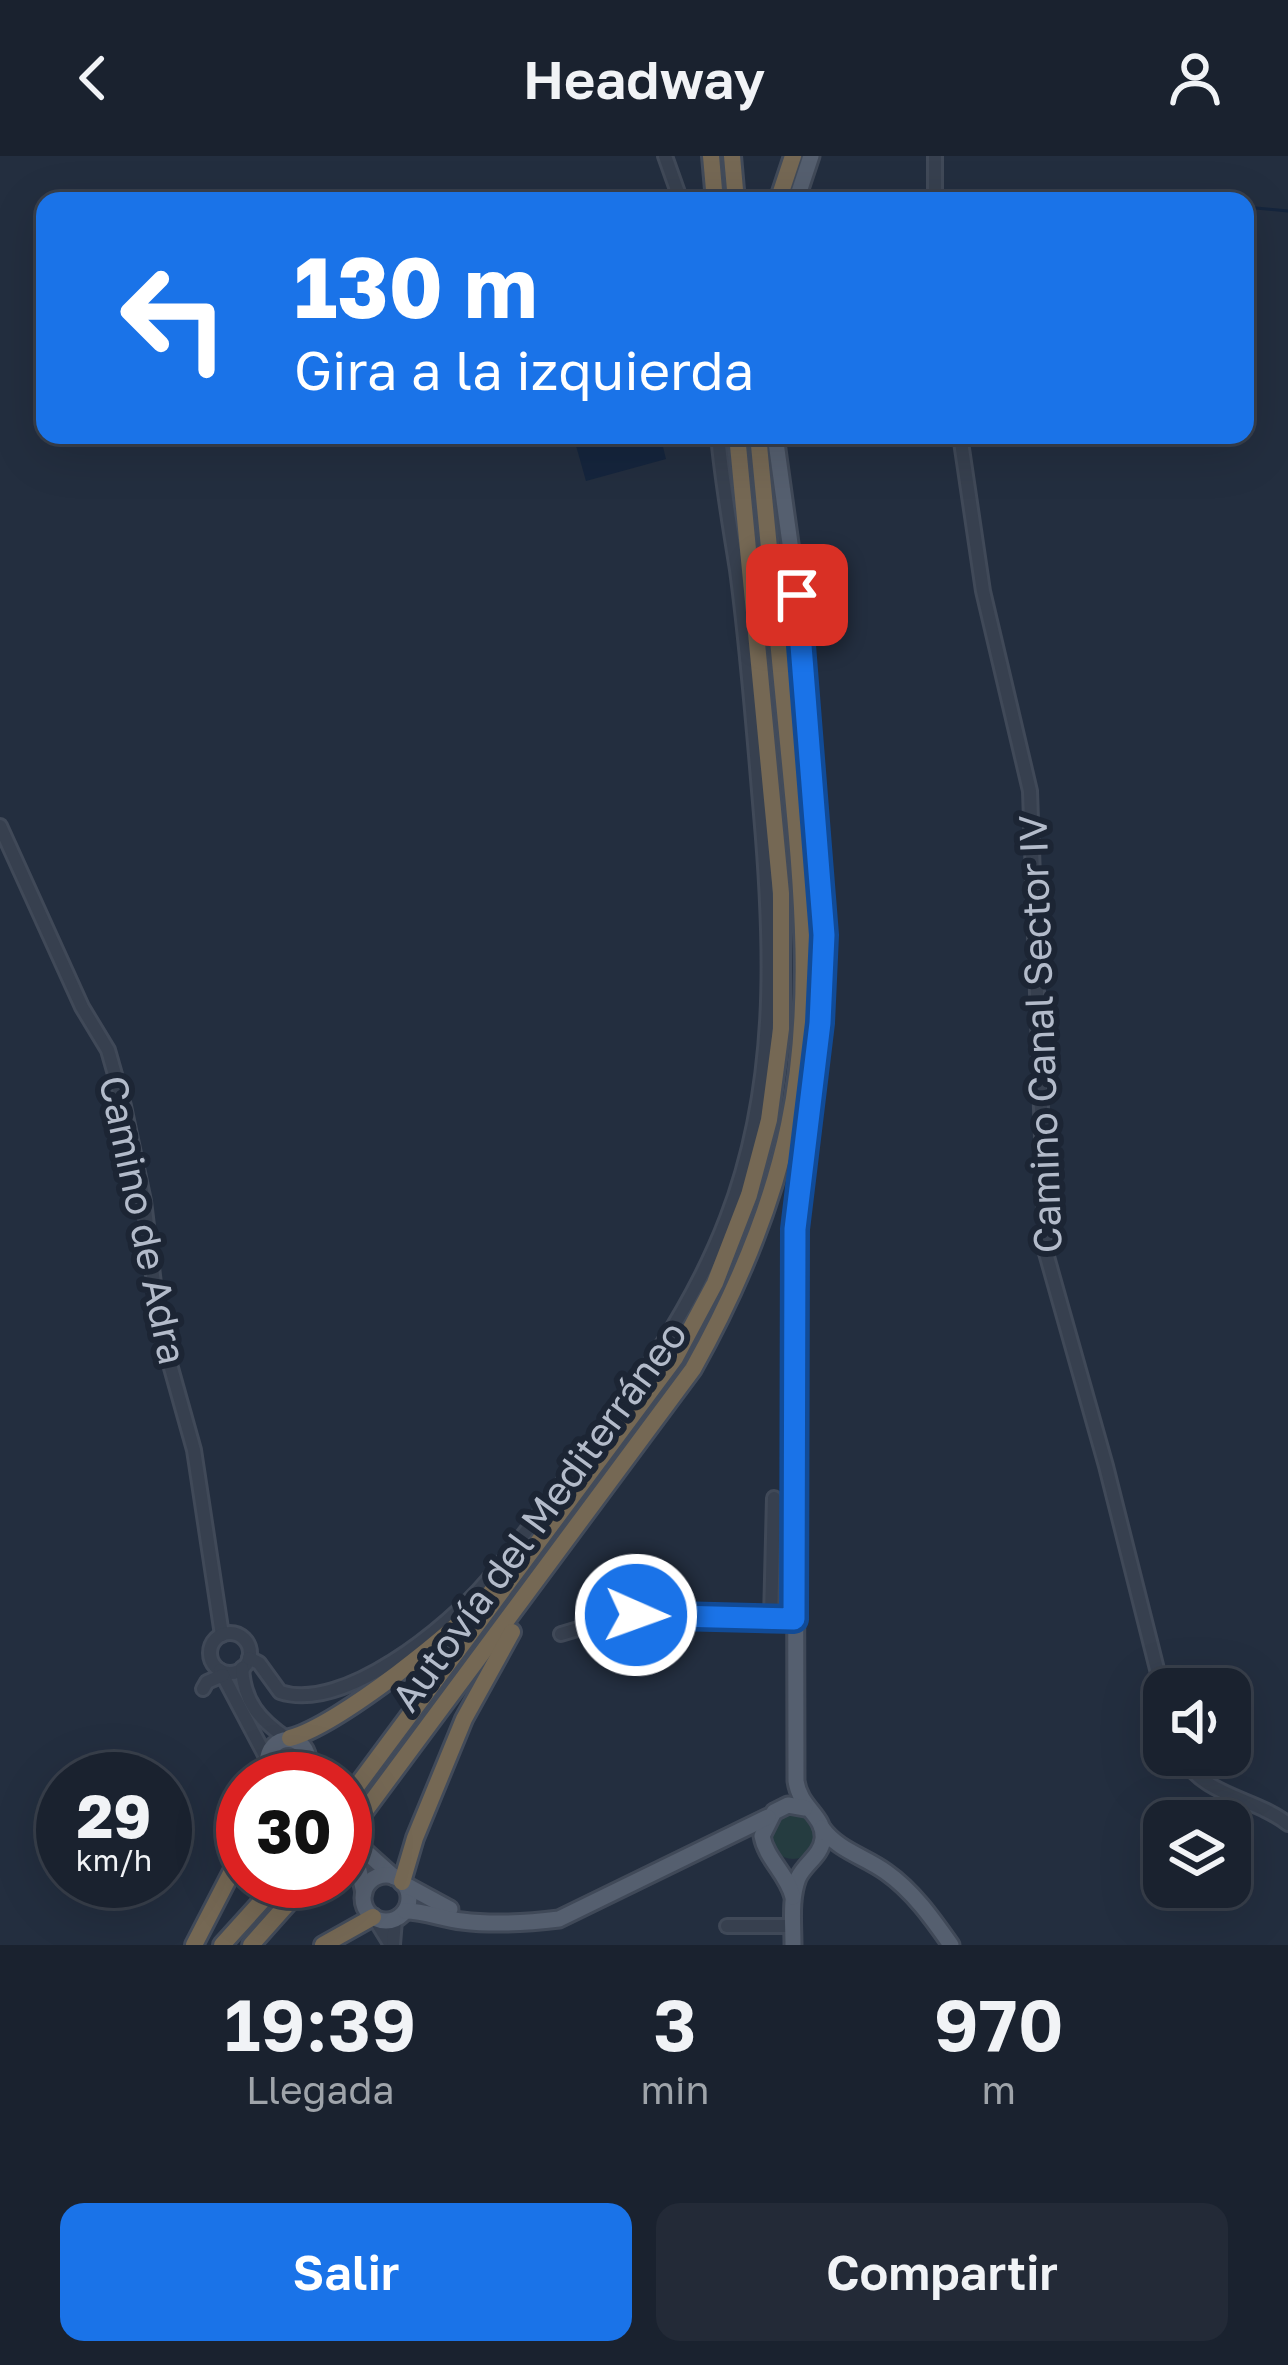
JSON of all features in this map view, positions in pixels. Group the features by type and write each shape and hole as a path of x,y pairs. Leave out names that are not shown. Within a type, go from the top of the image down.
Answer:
{"highway":[{"path":"711,156 714,192"},
{"path":"732,156 735,192"},
{"path":"781,192 793,156"},
{"name":"Autovía del Mediterráneo","path":"372,1766 675,1358 715,1283 749,1195 776,1080 783,989 781,893 738,444"},
{"name":"Autovía del Mediterráneo","path":"372,1804 693,1369 734,1291 769,1201 796,1083 804,990 802,891 759,444"},
{"path":"288,1738 331,1717 459,1625 577,1495"},
{"path":"400,1881 464,1719 510,1636 593,1508"},
{"path":"194,1945 216,1902"},
{"path":"222,1945 256,1908"},
{"path":"251,1945 284,1908"},
{"path":"323,1945 374,1918"}],"main road":[{"path":"799,192 811,156"},
{"path":"776,444 797,595 824,935 820,1023 795,1229 797,1806 845,1850 901,1884 951,1945"},
{"path":"273,1752 275,1742 288,1738 306,1752"},
{"path":"366,1908 374,1918 426,1911 459,1921 522,1924 559,1919 797,1806"},
{"path":"768,1817 762,1836 794,1900 793,1945"},
{"path":"794,1900 822,1827"},
{"path":"719,1843 754,1843 773,1858 797,1866 829,1850 845,1850"},
{"path":"372,1855 400,1881 435,1903 493,1922"},
{"path":"372,1884 379,1876 400,1881 409,1898 400,1916"}],"street":[{"path":"665,156 678,192"},
{"path":"935,156 935,192"},
{"path":"203,1689 221,1673 231,1673 246,1663 259,1663 280,1692 318,1696 347,1687 401,1654 473,1597 663,1345 703,1274 728,1216 759,1103 770,987 770,924 748,663 719,444"},
{"name":"Camino Canal Sector IV","path":"961,444 983,591 1030,791 1046,1253 1157,1668"},
{"name":"Camino de Adra","path":"0,826 82,1007 108,1050 124,1106 144,1202 159,1324 191,1433 222,1635"},
{"path":"771,1618 775,1498"},
{"path":"561,1634 628,1614 794,1619"},
{"path":"261,1752 210,1654 213,1642 222,1635 241,1636 249,1646 243,1685 251,1706 260,1719 288,1738"},
{"path":"1197,1776 1288,1824"},
{"path":"392,1945 400,1916"},
{"path":"374,1918 392,1945"},
{"path":"727,1926 793,1927"}],"green space":[{"path":"793,1813 810,1819 816,1836 810,1853 793,1859 776,1853 770,1836 776,1819"}],"water":[{"path":"576,444 662,444 666,459 586,481"}],"waterway":[{"path":"1254,208 1288,211"}],"route":[{"path":"636,1615 794,1619 795,1229 820,1023 824,935 797,595"}]}
